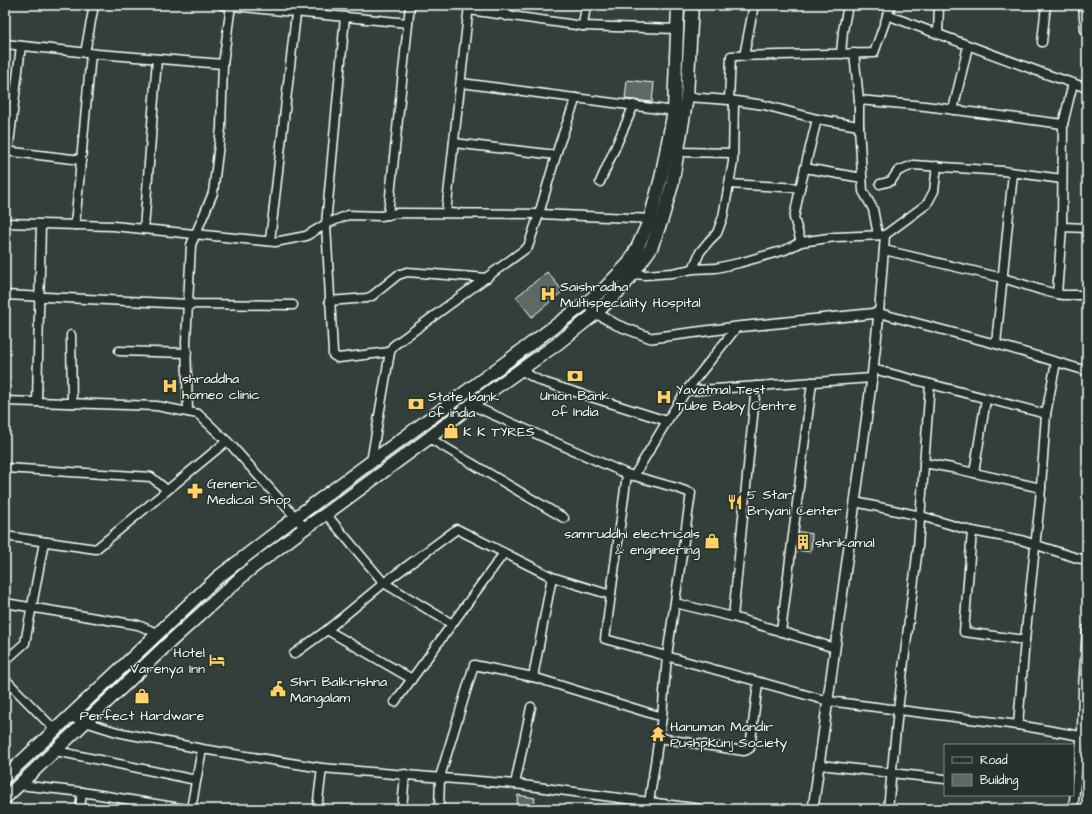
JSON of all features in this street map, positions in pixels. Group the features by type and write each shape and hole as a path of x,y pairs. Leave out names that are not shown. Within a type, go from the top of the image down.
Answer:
{"main road":[{"path":"5,798 56,751 84,722 248,571 304,528 326,514 471,405 596,314 623,287 651,248 661,178 674,111 678,5"},
{"path":"5,777 217,578 295,518 586,303 619,275 629,263 638,246 656,219 672,185 687,97 692,5"},
{"path":"442,409 451,420"}],"street":[{"path":"75,225 88,53 94,5"},
{"path":"222,5 297,8 345,17 408,23"},
{"path":"188,412 186,353 191,245 213,193 221,128 223,64 231,5"},
{"path":"388,215 410,5"},
{"path":"506,16 507,5"},
{"path":"583,26 586,5"},
{"path":"744,56 754,5"},
{"path":"841,54 843,31 848,5"},
{"path":"693,270 700,252 717,233 723,217 729,184 733,153 731,56 874,53 891,5"},
{"path":"938,33 940,5"},
{"path":"1042,42 1046,5"},
{"path":"1083,5 1085,30"},
{"path":"446,213 469,7 506,16 583,26 677,29"},
{"path":"270,241 297,8"},
{"path":"887,15 938,33 968,46 1087,88"},
{"path":"345,17 326,224 333,355 338,358 390,352"},
{"path":"5,44 88,53 223,64"},
{"path":"21,46 7,152 81,160"},
{"path":"953,110 968,46"},
{"path":"813,809 872,373 884,250 873,209 863,191 859,126 860,100 854,53"},
{"path":"144,229 157,59"},
{"path":"461,83 674,111"},
{"path":"1057,294 1062,227 1063,124 1073,83"},
{"path":"687,97 764,105 817,119 859,126"},
{"path":"371,462 390,352 393,346 528,247 556,155 576,98"},
{"path":"860,100 926,106 1063,124"},
{"path":"600,182 634,105"},
{"path":"801,242 794,218 817,119"},
{"path":"454,143 556,155"},
{"path":"678,152 733,153"},
{"path":"880,184 891,180 898,171 913,165 1062,178"},
{"path":"633,274 645,275 716,268 785,250 801,242 835,237 881,235 927,204 934,191 937,166"},
{"path":"805,168 862,178"},
{"path":"996,344 1013,173"},
{"path":"729,184 800,188"},
{"path":"5,223 113,226 275,242 306,236 326,224 348,215 382,216 397,213 539,214 656,219"},
{"path":"37,402 41,224"},
{"path":"1062,227 1087,228"},
{"path":"884,250 1003,278 1057,294 1087,295"},
{"path":"329,301 367,298 372,296 398,275 407,272 487,278"},
{"path":"5,295 188,304 293,305"},
{"path":"1072,295 1087,300"},
{"path":"586,303 596,314 617,325 651,338 737,327 879,313 996,344 1087,371"},
{"path":"737,327 686,391 631,475 605,639 758,683 828,701 1083,733"},
{"path":"71,334 72,403"},
{"path":"118,351 186,353"},
{"path":"1018,725 1046,414 1056,362"},
{"path":"520,370 540,381 667,421"},
{"path":"686,391 812,382 872,373 930,384 1046,414"},
{"path":"781,632 812,382"},
{"path":"888,809 921,516 930,384"},
{"path":"732,617 756,386"},
{"path":"974,473 986,399"},
{"path":"5,401 157,406 198,414 227,441 304,528"},
{"path":"471,405 631,475 691,493 667,656 662,717 649,805"},
{"path":"429,438 564,518"},
{"path":"5,536 96,549 227,441"},
{"path":"924,463 1040,488"},
{"path":"5,468 151,477 167,490"},
{"path":"855,502 921,516 972,531 1035,544 1087,560"},
{"path":"326,514 384,583 452,624"},
{"path":"294,654 327,630 384,583 457,529 552,576 611,595"},
{"path":"972,531 964,632 1025,640"},
{"path":"5,661 25,643 44,542"},
{"path":"395,702 504,552"},
{"path":"533,677 552,576"},
{"path":"5,603 138,625 157,633"},
{"path":"675,603 732,617 835,648"},
{"path":"1074,794 1083,733 1083,688 1087,629"},
{"path":"327,630 412,679"},
{"path":"439,809 440,777 474,665 533,677 662,717"},
{"path":"5,679 55,730"},
{"path":"659,738 744,751 748,750 750,748 758,683"},
{"path":"515,784 531,707"},
{"path":"69,716 117,732 202,749 322,768 515,784 649,805 701,809"},
{"path":"190,809 202,749"},
{"path":"56,751 196,780"},
{"path":"820,765 944,778"},
{"path":"317,809 322,768"},
{"path":"402,809 405,774"},
{"path":"19,785 82,792 186,809"},
{"path":"80,809 82,792"},
{"path":"1073,809 1074,796"}],"building":[{"path":"627,80 654,83 652,102 625,99"},
{"path":"547,272 563,291 532,317 516,297"},
{"name":"shrikamal","path":"796,531 812,534 811,552 795,550"},
{"path":"518,795 535,798 533,809 516,809"}],"place":[{"name":"Saishradha Multispeciality Hospital","path":"548,294"},
{"name":"Union Bank of India","path":"575,376"},
{"name":"shraddha homeo clinic","path":"170,386"},
{"name":"Yavatmal Test Tube Baby Centre","path":"664,397"},
{"name":"State bank of india","path":"416,404"},
{"name":"K K TYRES","path":"451,431"},
{"name":"Generic Medical Shop","path":"195,491"},
{"name":"5 Star Briyani Center","path":"735,502"},
{"name":"samruddhi electricals & engineering","path":"712,541"},
{"name":"shrikamal","path":"803,542"},
{"name":"Hotel Varenya Inn","path":"217,660"},
{"name":"Shri Balkrishna Mangalam","path":"278,689"},
{"name":"Perfect Hardware","path":"142,696"},
{"name":"Hanuman Mandir PushpKunj Society","path":"658,734"}]}
